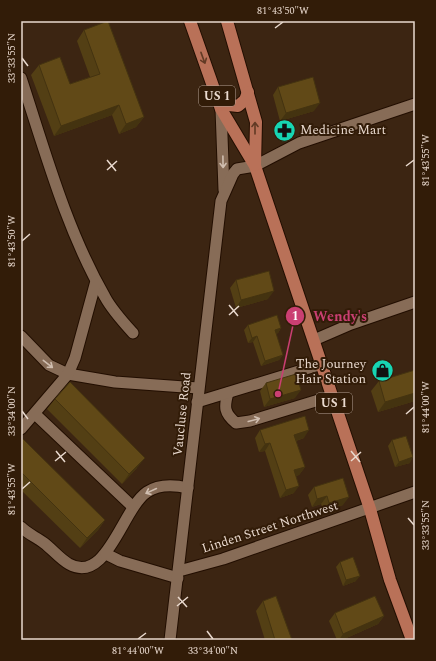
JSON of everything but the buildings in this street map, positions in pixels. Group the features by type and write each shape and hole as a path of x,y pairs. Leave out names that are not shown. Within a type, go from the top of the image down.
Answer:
{"main road":[{"name":"US 1","path":"190,21 221,107 255,166 370,509 390,580 412,640"},
{"name":"US 1","path":"227,21 256,122 255,166"},
{"path":"221,107 238,106 245,100 248,92"}],"street":[{"path":"21,78 65,211 105,298 132,333"},
{"path":"224,192 237,169 255,166 299,143 415,104"},
{"path":"221,107 224,192"},
{"name":"Vaucluse Road","path":"170,640 198,388 221,201 224,192"},
{"path":"21,429 68,374 75,358 96,281"},
{"path":"314,340 351,324 415,302"},
{"path":"21,336 49,365 68,374 115,382 198,388"},
{"path":"197,402 322,364"},
{"path":"228,393 224,407 230,418 236,423 250,422 332,396"},
{"path":"35,414 133,507"},
{"path":"21,527 29,534 43,542 69,564 80,568 96,564 106,554 133,507 146,493 153,489 176,485 188,488"},
{"name":"Linden Street Northwest","path":"178,575 370,509 377,504 415,492"},
{"path":"106,554 120,561 178,575"}],"place":[{"name":"Medicine Mart","path":"284,130"},
{"name":"The Journey Hair Station","path":"382,371"},
{"name":"Wendy's","path":"278,394"}]}
